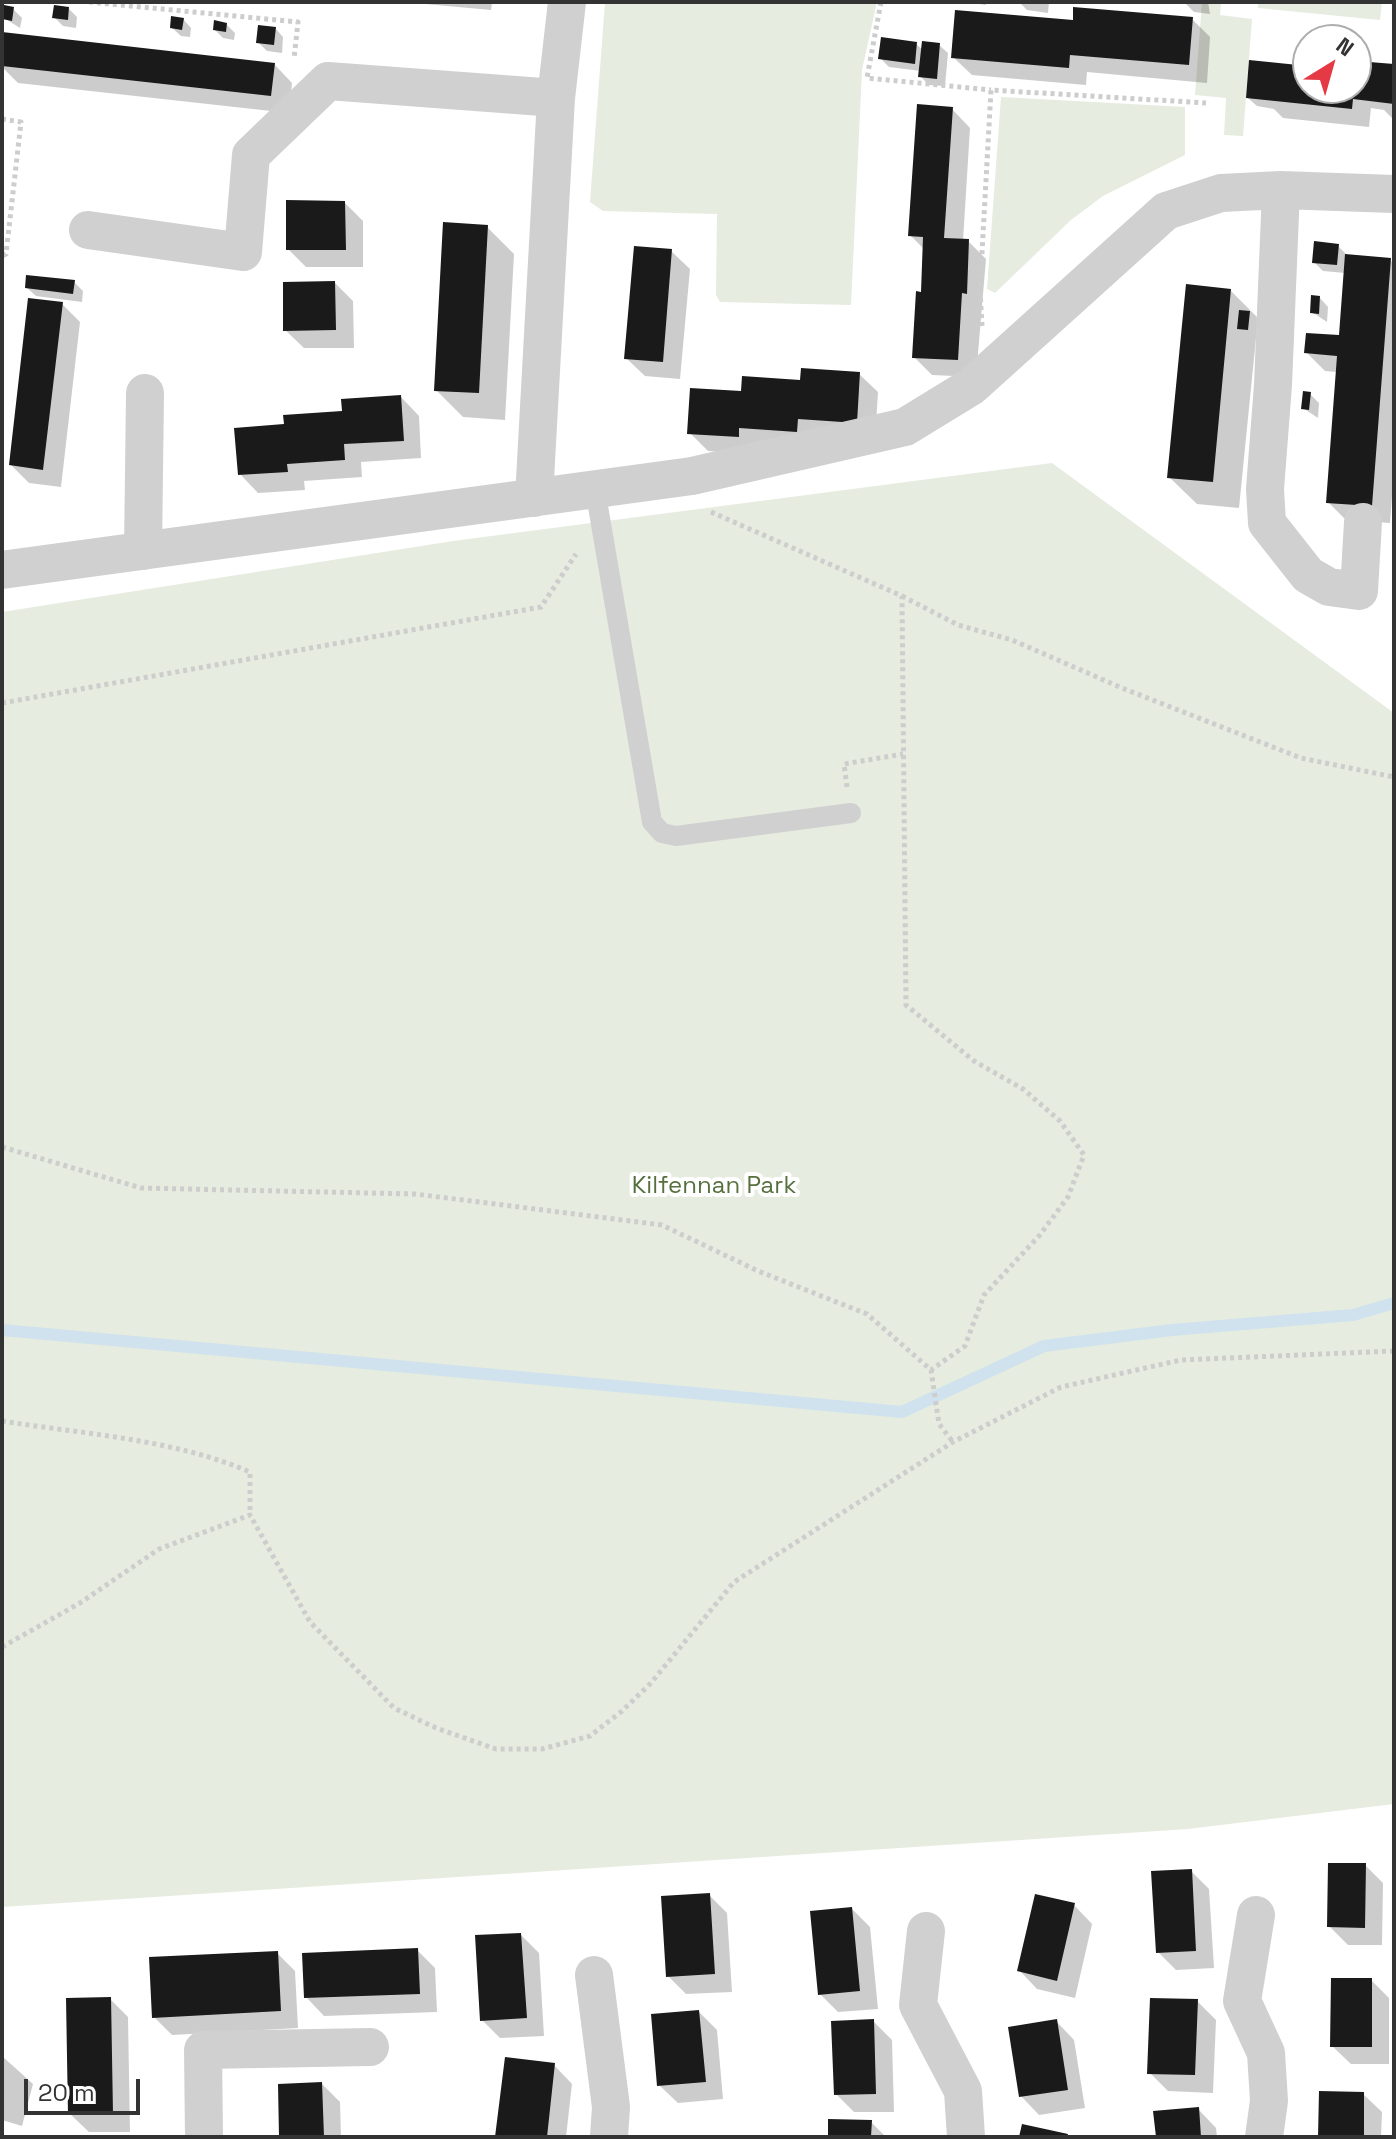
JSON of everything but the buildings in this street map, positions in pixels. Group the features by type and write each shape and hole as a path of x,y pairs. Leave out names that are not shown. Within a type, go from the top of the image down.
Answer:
{"street":[{"path":"534,498 556,98 567,2"},
{"path":"88,230 243,252 251,155 328,81 556,98"},
{"path":"1281,190 1273,385 1265,489 1267,523 1308,575 1329,587 1359,591 1363,522"},
{"path":"2,570 692,476 905,427 985,375 1166,211 1221,193 1281,190 1394,194"},
{"path":"143,551 145,393"},
{"path":"1256,1915 1242,2001 1266,2053 1269,2101 1264,2137"},
{"path":"926,1931 918,2005 963,2091 966,2137"},
{"path":"594,1975 611,2107 609,2137"},
{"path":"204,2137 203,2050 370,2047"}],"lane":[{"path":"595,489 652,822 662,833 676,836 851,813"}],"path":[{"path":"89,2 298,22 289,119"},
{"path":"881,2 867,78 991,90 1206,103"},
{"path":"985,375 980,289 991,90"},
{"path":"2,119 21,122 6,254 2,256"},
{"path":"692,476 712,514 902,596 958,625 1012,640 1122,688 1301,758 1394,777"},
{"path":"2,703 541,607 583,543 603,538"},
{"path":"902,596 906,1005 974,1061 1023,1089 1060,1121 1084,1155 1068,1197 1039,1236 984,1295 965,1346 931,1370"},
{"path":"851,813 844,764 903,754"},
{"path":"2,1147 141,1188 415,1194 662,1225 758,1271 867,1314 931,1370 939,1424 953,1442"},
{"path":"2,1421 172,1449 230,1463 250,1472 250,1515 310,1622 394,1708 436,1728 496,1749 542,1749 590,1736 650,1684 734,1582 953,1442 1061,1387 1181,1360 1394,1351"},
{"path":"2,1647 80,1603 159,1549 250,1515"}],"green space":[{"path":"605,2 877,2 862,70 851,305 720,302 716,295 717,214 603,211 590,202"},
{"path":"1202,2 1221,2 1220,15 1252,19 1243,136 1224,135 1226,98 1195,95"},
{"path":"1258,2 1382,2 1380,20 1258,8"},
{"path":"1001,97 1185,107 1185,155 1103,196 1071,220 995,293 987,289"},
{"name":"Kilfennan Park","path":"1052,463 1394,713 1394,1804 1188,1829 2,1907 2,612 453,541"}],"waterway":[{"path":"2,1330 902,1412 1044,1346 1172,1330 1353,1315 1394,1303"}]}
